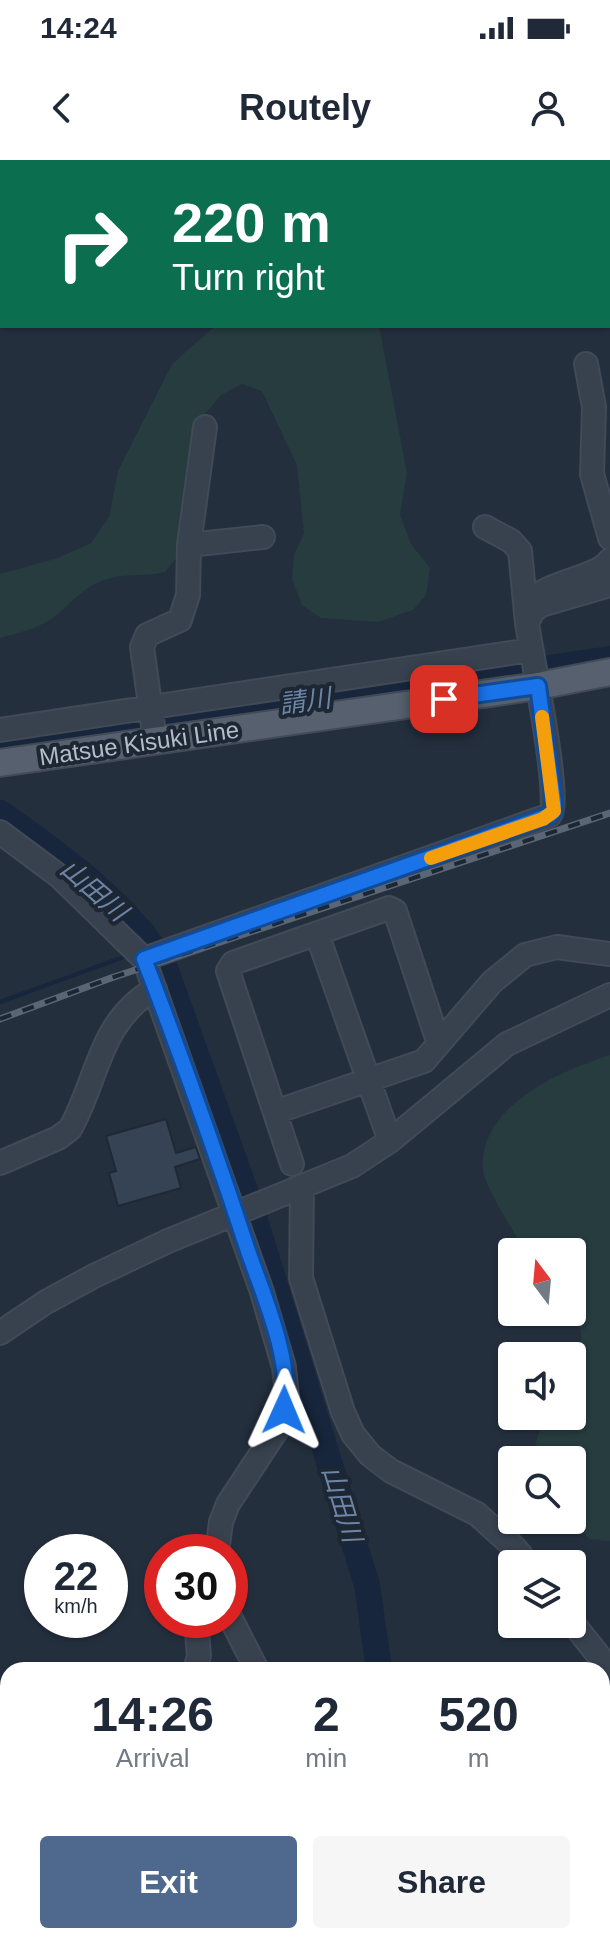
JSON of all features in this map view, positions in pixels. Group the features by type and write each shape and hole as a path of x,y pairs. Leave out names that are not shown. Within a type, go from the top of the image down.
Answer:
{"main road":[{"name":"Matsue Kisuki Line","path":"0,763 153,722 538,686 610,672"}],"street":[{"path":"586,364 594,407 592,474 610,538"},
{"path":"153,722 142,647 147,635 183,617 188,595 189,545 205,427"},
{"path":"154,955 550,815 554,811 520,551 511,541 485,527"},
{"path":"189,545 263,537"},
{"path":"526,614 551,586 597,570 610,560"},
{"path":"526,614 541,605 610,585"},
{"path":"0,730 153,722 531,650"},
{"path":"0,832 59,876 154,955 155,989 246,1210 284,1367 287,1396 274,1437 228,1504 219,1534"},
{"path":"292,1164 228,971 233,963 389,908 395,911 436,1035 441,1038"},
{"path":"317,934 390,1141"},
{"path":"275,1112 424,1061 492,982 525,955 557,947 610,954"},
{"path":"0,1163 58,1138 70,1129 108,1037 133,1007 155,989"},
{"path":"0,1333 94,1276 352,1166 390,1141 507,1044 610,995"},
{"path":"302,1188 301,1278 343,1412 353,1434 370,1455 391,1471 477,1514 517,1550"},
{"path":"197,1662 198,1638"},
{"path":"241,1638 253,1662"},
{"path":"585,1638 604,1662"}],"green space":[{"path":"213,328 379,328 407,473 400,515 411,544 430,568 426,595 413,610 378,622 321,618 302,605 292,579 294,555 304,533 297,465 262,391 242,384 221,395 198,422 180,553 165,572 115,577 97,583 45,623 0,638 0,574 58,558 91,543 109,517 118,471 172,364"},
{"path":"610,1055 610,1541 589,1539 585,1534 586,1446 535,1446 540,1430 586,1430 586,1342 580,1342 580,1326 586,1326 586,1238 517,1238 494,1198 483,1170 485,1147 494,1127 508,1110 526,1094"}],"building":[{"path":"166,1119 176,1153 196,1147 200,1159 175,1167 181,1188 118,1206 109,1173 116,1171 106,1136"}],"waterway":[{"name":"請川","path":"0,743 314,703 610,659"},
{"name":"山田川","path":"0,813 44,844 115,903 152,946 165,968 251,1207 367,1585 378,1662"},
{"path":"0,1002 129,955"}],"railway":[{"path":"0,1019 111,978 610,813"}],"slow traffic":[{"path":"431,858 543,819 554,811 542,717"}],"route":[{"path":"284,1410 287,1396 284,1367 262,1292 144,959 550,815 554,811 554,803 538,686 444,699"}]}
